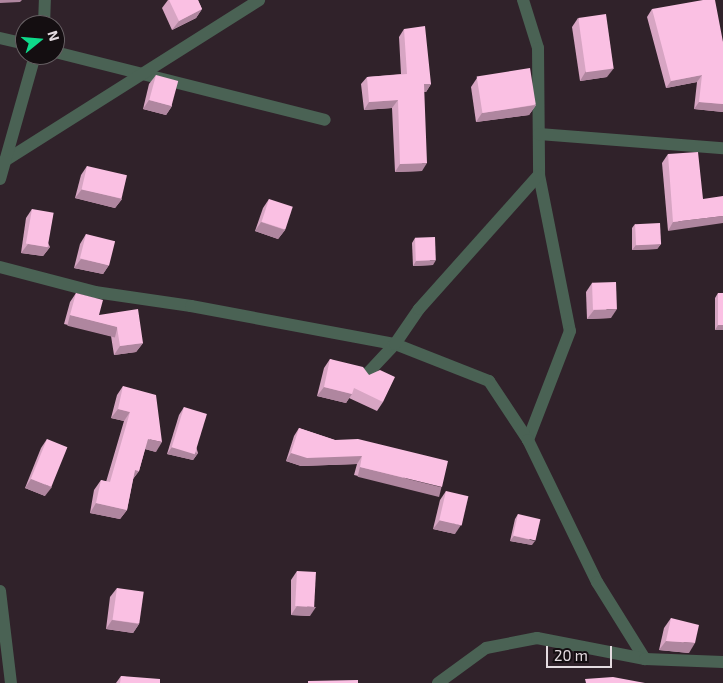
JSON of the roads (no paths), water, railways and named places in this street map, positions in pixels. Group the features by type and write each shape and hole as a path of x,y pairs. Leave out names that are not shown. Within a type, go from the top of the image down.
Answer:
{"street":[{"path":"44,0 44,15"},
{"path":"3,162 259,0"},
{"path":"523,0 538,48 539,174 570,331 528,440"},
{"path":"0,38 15,42"},
{"path":"65,55 325,120"},
{"path":"0,179 3,162 32,65"},
{"path":"539,134 723,148"},
{"path":"365,376 395,344 419,309 539,174"},
{"path":"0,266 95,292 191,306 395,344 489,381 528,440 597,582 645,659"},
{"path":"0,591 12,683"},
{"path":"438,683 486,648 537,638 645,659 723,662"}]}
